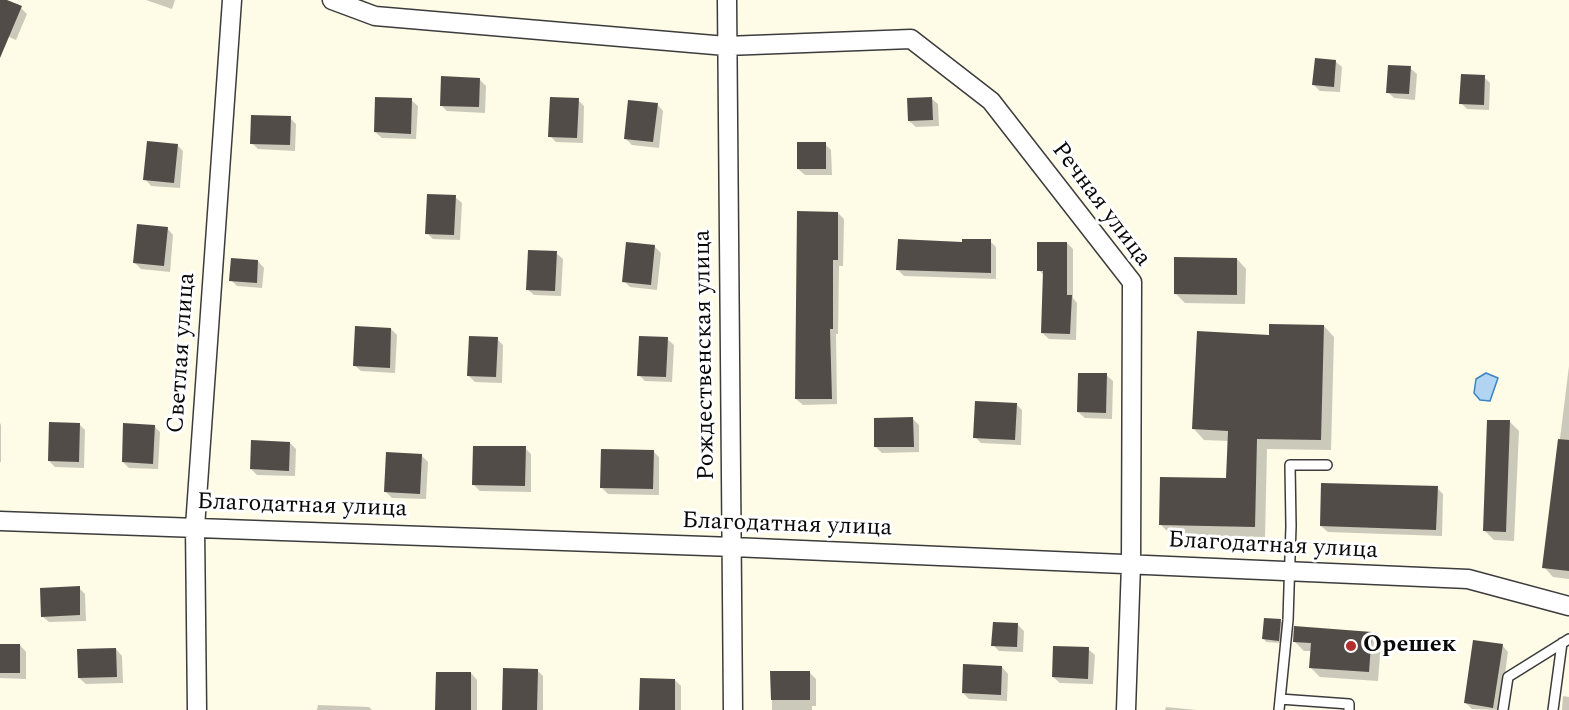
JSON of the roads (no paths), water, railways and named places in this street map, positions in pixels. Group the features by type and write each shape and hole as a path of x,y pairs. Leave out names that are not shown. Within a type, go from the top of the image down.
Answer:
{"street":[{"name":"Светлая улица","path":"197,710 195,527 232,0"},
{"name":"Речная улица","path":"332,0 375,16 726,46 911,39 991,101 1132,282 1131,564 1126,710"},
{"name":"Рождественская улица","path":"727,0 734,710"},
{"name":"Благодатная улица","path":"0,521 733,547 1468,579 1569,606"}],"lane":[{"path":"1279,710 1288,620 1290,465 1327,465"},
{"path":"1503,710 1508,677 1565,641"},
{"path":"1553,710 1565,641"},
{"path":"1280,699 1349,704 1349,710"}],"water":[{"path":"1486,373 1498,378 1490,401 1480,400 1474,393 1476,379"}],"place":[{"name":"Орешек","path":"1351,646"}]}
